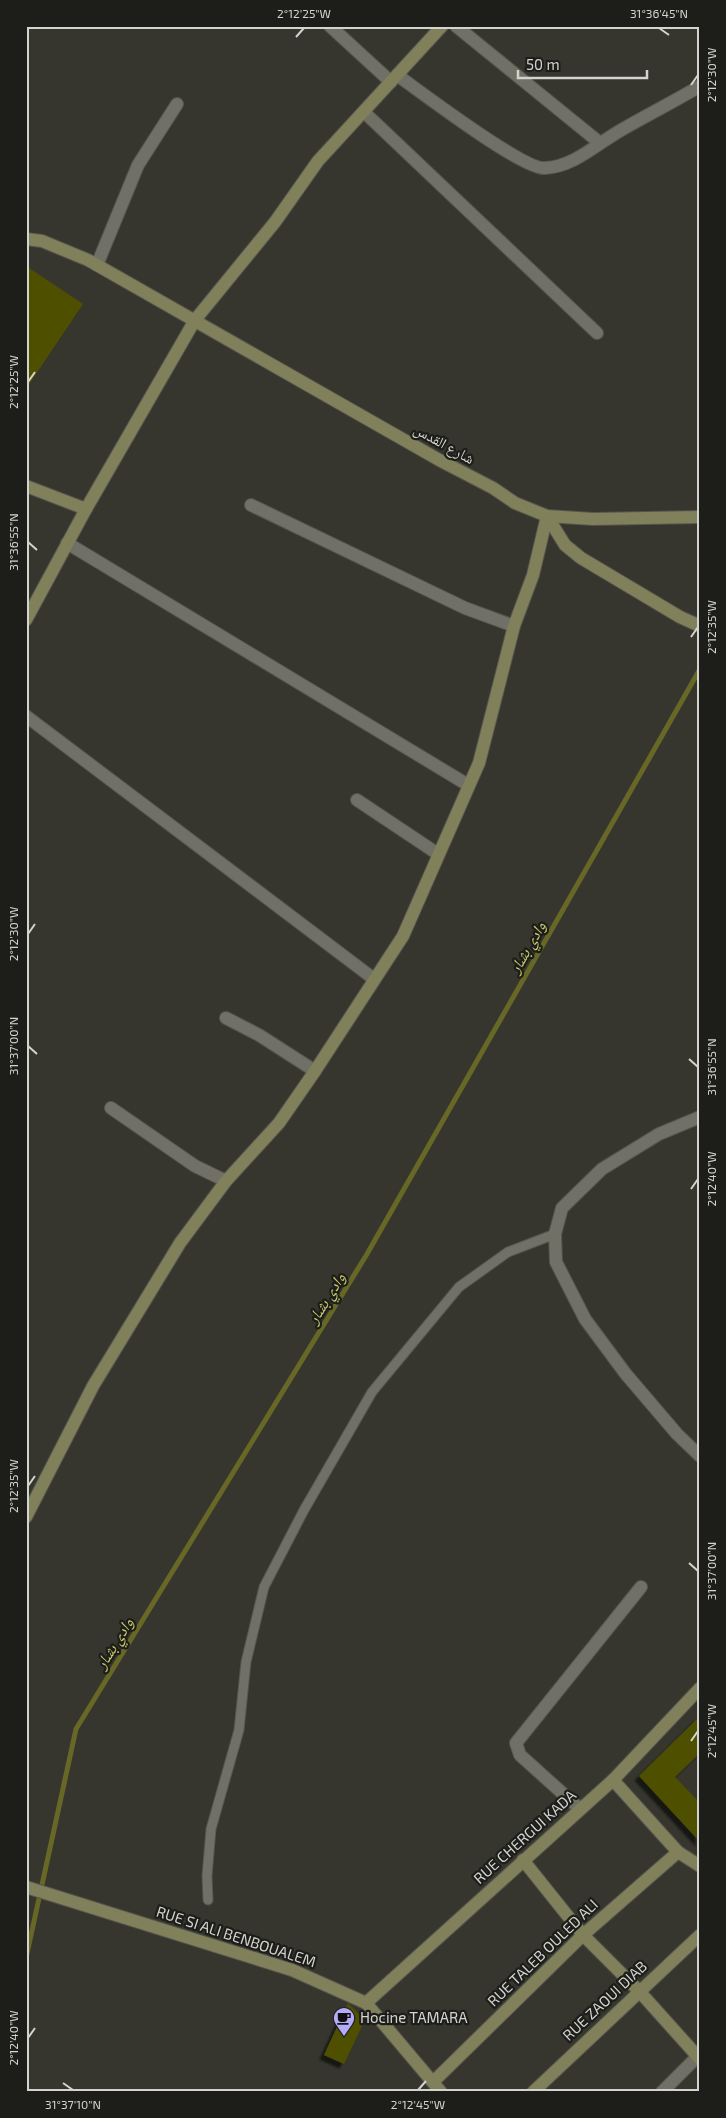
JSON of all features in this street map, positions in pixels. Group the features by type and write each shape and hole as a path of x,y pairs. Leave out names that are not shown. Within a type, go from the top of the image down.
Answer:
{"street":[{"path":"330,26 394,79 498,146 529,164 544,169 570,161 700,86"},
{"path":"26,620 86,509 195,320 275,222 318,161 442,26"},
{"path":"456,26 600,143"},
{"path":"97,265 138,165 177,104"},
{"path":"364,112 596,333"},
{"name":"شارع القدس","path":"26,239 42,241 97,265 441,461 494,488 515,503 547,516 593,519 700,517"},
{"path":"26,486 86,509"},
{"path":"250,506 465,608 514,626"},
{"path":"547,516 565,545 581,558 680,617 700,626"},
{"path":"26,1517 92,1386 180,1243 226,1181 279,1123 403,936 479,763 514,626 533,575 547,516"},
{"path":"67,543 468,785"},
{"path":"26,716 374,979"},
{"path":"357,800 438,854"},
{"path":"226,1018 259,1035 315,1071"},
{"path":"111,1108 195,1166 226,1181"},
{"path":"700,1117 659,1134 602,1169 562,1208 555,1234 556,1262 585,1319 631,1380 677,1434 700,1456"},
{"path":"580,1809 520,1755 516,1743 641,1587"},
{"name":"RUE CHERGUI KADA","path":"366,2003 612,1780 700,1688"},
{"path":"612,1780 678,1852 700,1866"},
{"name":"RUE TALEB OULED ALI","path":"437,2087 583,1935 678,1852"},
{"path":"523,1860 583,1935 639,1991 699,2058 662,2092"},
{"name":"RUE SI ALI BENBOUALEM","path":"26,1887 292,1970 366,2003 437,2087"},
{"name":"RUE ZAOUI DIAB","path":"533,2092 700,1935"}],"lane":[{"path":"208,1900 207,1876 211,1830 239,1730 246,1662 264,1587 304,1510 372,1392 459,1287 508,1252 555,1234"}],"building":[{"path":"26,266 83,304 26,389"},
{"path":"700,1716 700,1753 675,1777 700,1803 700,1842 639,1776"},
{"name":"Hocine TAMARA","path":"348,2003 365,2020 344,2064 324,2055"}],"waterway":[{"name":"وادي بشار","path":"26,1958 76,1729 367,1254 700,669"}],"place":[{"name":"Hocine TAMARA","path":"344,2037"}]}
